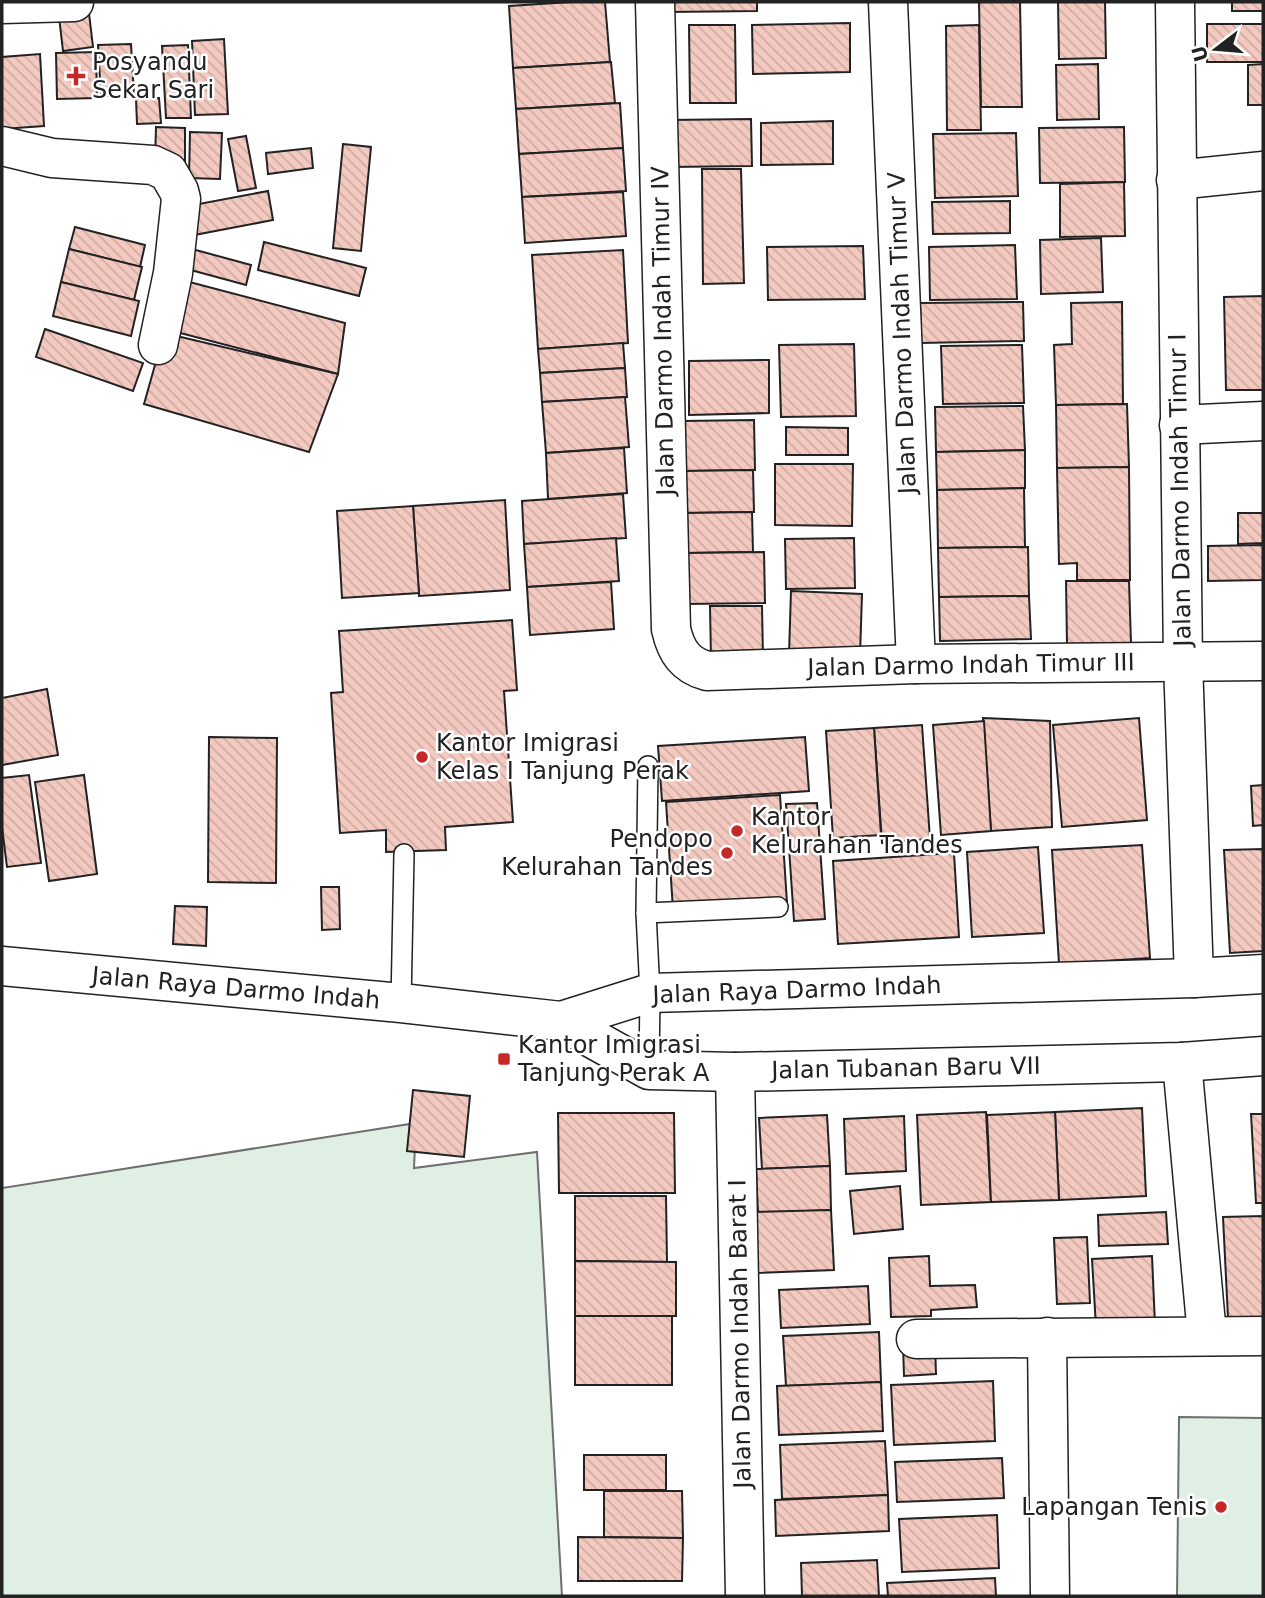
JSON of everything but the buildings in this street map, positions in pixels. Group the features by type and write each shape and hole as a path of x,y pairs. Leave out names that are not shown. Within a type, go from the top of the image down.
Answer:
{"street":[{"path":"2,4 74,2"},
{"name":"Jalan Darmo Indah Timur IV","path":"655,2 671,629 674,643 682,658"},
{"name":"Jalan Darmo Indah Timur V","path":"888,2 916,664"},
{"name":"Jalan Darmo Indah Timur I","path":"1175,2 1183,662 1194,978"},
{"path":"15,150 75,161 153,164 168,172 181,199 173,273 158,345"},
{"path":"1176,180 1263,171"},
{"path":"1179,425 1263,421"},
{"name":"Jalan Darmo Indah Timur III","path":"682,658 695,668 707,671 916,664 1263,661"},
{"name":"Jalan Raya Darmo Indah","path":"2,966 401,1003 561,1021 650,993 1263,974"},
{"name":"Jalan Tubanan Baru VII","path":"561,1021 649,1070 735,1072 1182,1062 1263,1056"},
{"path":"1182,1062 1207,1335"},
{"name":"Jalan Darmo Indah Barat I","path":"735,1072 746,1596"},
{"path":"916,1339 1263,1336"},
{"path":"1047,1337 1049,1596"}],"lane":[{"path":"648,766 646,914 650,993 649,1070"},
{"path":"401,1003 404,855"},
{"path":"646,914 778,907"}],"green space":[{"path":"416,1123 414,1168 537,1152 562,1596 2,1596 2,1188"},
{"name":"Lapangan Tenis","path":"1179,1417 1263,1418 1263,1596 1177,1596"}],"place":[{"name":"Posyandu Sekar Sari","path":"76,76"},
{"name":"Kantor Imigrasi Kelas I Tanjung Perak","path":"422,757"},
{"name":"Kantor Kelurahan Tandes","path":"737,831"},
{"name":"Pendopo Kelurahan Tandes","path":"727,853"},
{"name":"Kantor Imigrasi Tanjung Perak A","path":"504,1059"},
{"name":"Lapangan Tenis","path":"1221,1507"}]}
